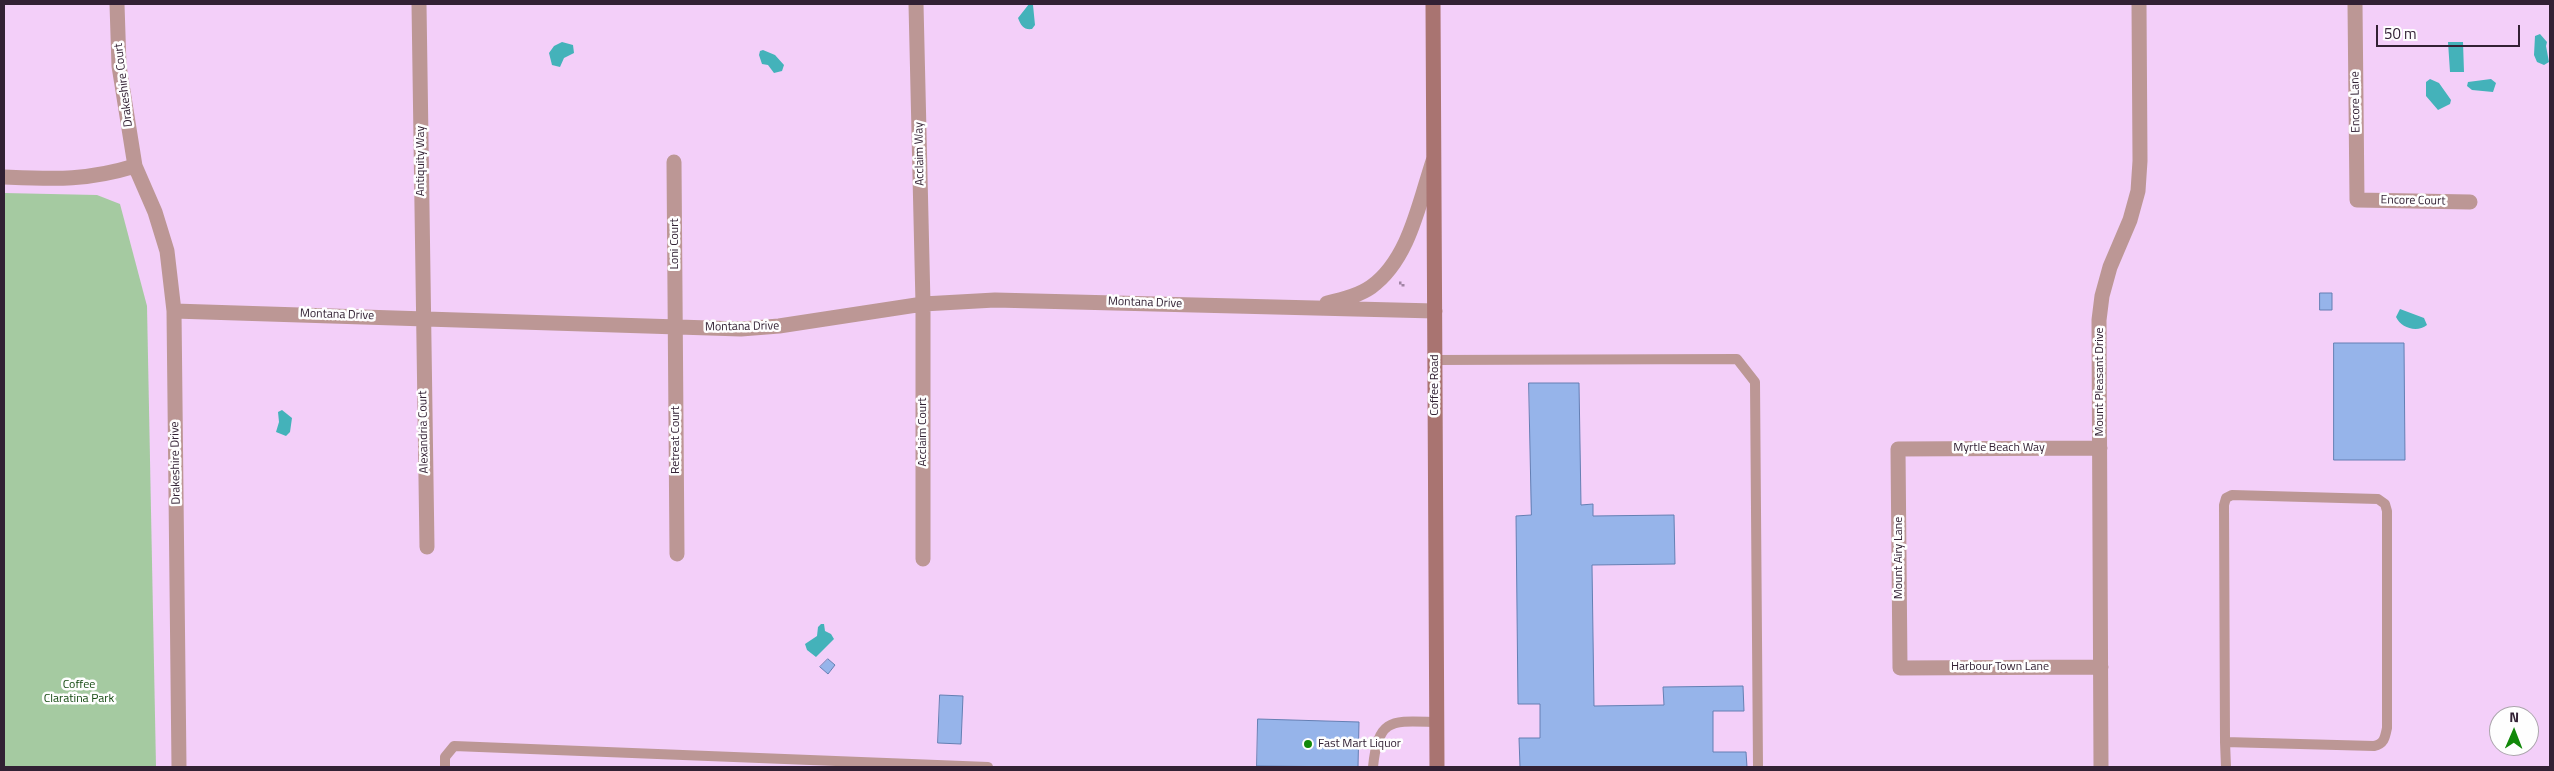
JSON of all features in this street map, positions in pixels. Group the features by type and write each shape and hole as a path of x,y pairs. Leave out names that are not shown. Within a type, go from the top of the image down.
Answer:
{"main road":[{"name":"Coffee Road","path":"1432,4 1436,767"}],"street":[{"name":"Drakeshire Court","path":"118,4 119,66 135,166"},
{"name":"Antiquity Way","path":"419,4 422,317"},
{"name":"Acclaim Way","path":"916,4 923,304"},
{"name":"Mount Pleasant Drive","path":"2101,767 2099,320 2102,296 2110,267 2130,220 2138,191 2140,161 2139,4"},
{"name":"Encore Lane","path":"2355,4 2357,200"},
{"name":"Montana Drive","path":"1308,308 1346,298 1370,288 1395,263 1409,232 1434,160"},
{"name":"Loni Court","path":"674,162 675,327"},
{"path":"4,177 66,179 102,176 135,166"},
{"name":"Drakeshire Drive","path":"135,166 155,212 167,251 174,311 179,767"},
{"name":"Encore Court","path":"2357,200 2470,202"},
{"name":"Montana Drive","path":"174,311 422,317 741,329 779,326 923,304 995,300 1056,300 1435,312"},
{"name":"Acclaim Court","path":"923,304 923,560"},
{"name":"Alexandria Court","path":"422,317 426,547"},
{"name":"Retreat Court","path":"675,327 677,554"},
{"name":"Myrtle Beach Way","path":"1898,449 2100,448"},
{"name":"Mount Airy Lane","path":"1898,449 1900,668"},
{"name":"Harbour Town Lane","path":"1900,668 2101,667"}],"lane":[{"path":"1435,360 1737,359 1755,382 1758,767"},
{"path":"2226,742 2374,746 2385,740 2387,728 2387,511 2385,504 2378,499 2232,495 2226,498 2224,505 2226,767"},
{"path":"1373,767 1375,744 1385,729 1397,721 1436,722"},
{"path":"445,767 445,757 454,746 988,767"}],"green space":[{"name":"Coffee Claratina Park","path":"4,193 97,195 120,204 147,306 156,767 4,767"}],"shaded area":[{"path":"1029,4 1033,5 1035,25 1032,29 1023,27 1018,18"},
{"path":"2540,34 2547,42 2549,62 2544,65 2537,62 2534,55 2535,36"},
{"path":"562,42 573,45 574,53 564,58 560,67 552,65 549,53 554,46"},
{"path":"2448,42 2463,42 2464,72 2450,72"},
{"path":"763,50 775,55 784,65 782,71 774,73 768,65 762,64 759,55 760,51"},
{"path":"2430,79 2439,83 2451,100 2450,104 2438,110 2426,96 2426,82"},
{"path":"2491,79 2496,83 2493,92 2472,90 2467,86 2468,82"},
{"path":"2400,309 2424,318 2427,325 2419,329 2405,326 2396,317"},
{"path":"282,410 292,418 290,432 286,436 276,432 279,422 278,412"},
{"path":"824,624 825,631 831,634 834,639 816,657 807,650 805,644 817,636 818,627"}],"building":[{"path":"2320,293 2332,293 2332,310 2320,310"},
{"path":"2334,343 2404,343 2405,460 2334,460"},
{"path":"1529,383 1579,383 1581,505 1593,504 1593,516 1674,515 1675,564 1592,565 1594,706 1664,705 1663,687 1743,686 1744,711 1713,711 1713,752 1746,752 1747,767 1520,767 1519,738 1540,738 1540,704 1518,704 1516,516 1531,515"},
{"path":"828,659 835,665 828,674 820,667"},
{"path":"940,695 963,696 961,744 938,743"},
{"name":"Fast Mart Liquor","path":"1258,719 1359,722 1358,767 1257,766"}],"place":[{"name":"Fast Mart Liquor","path":"1308,744"}]}
